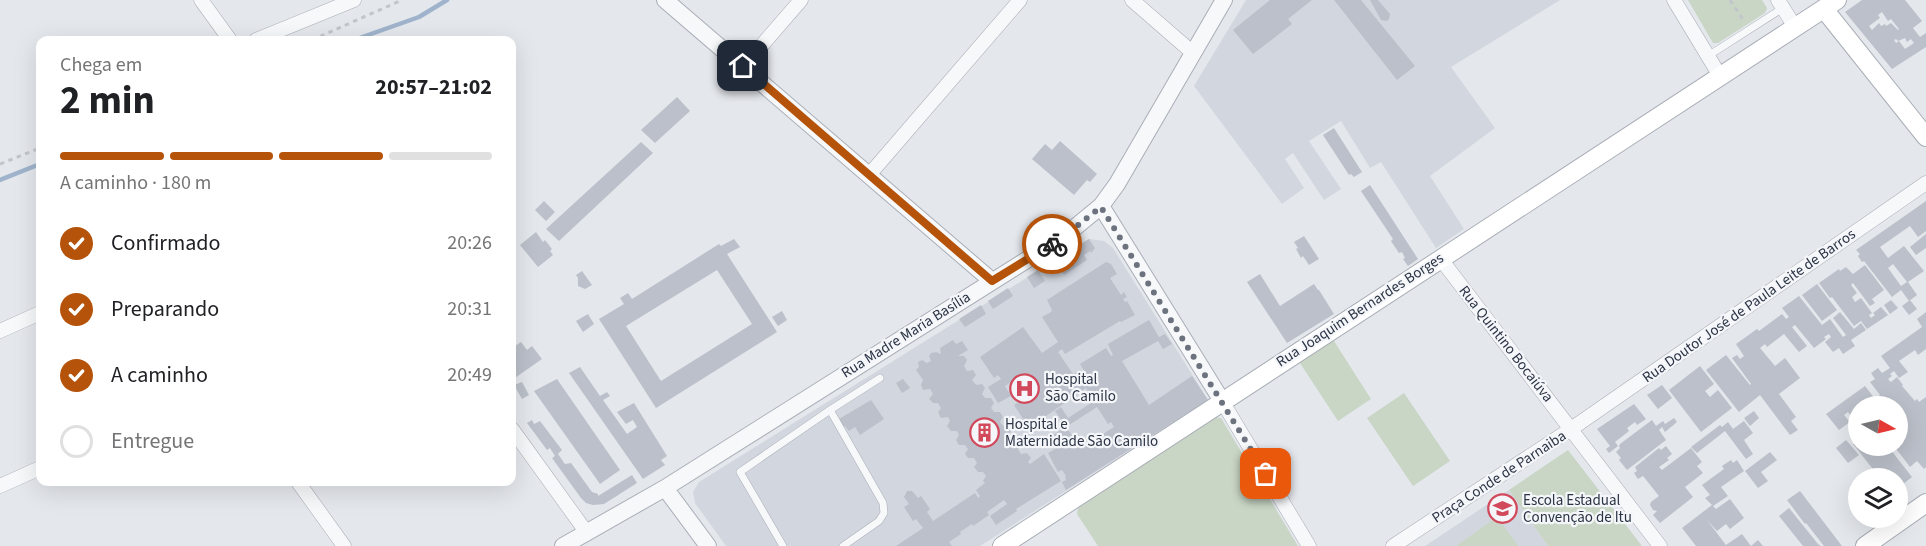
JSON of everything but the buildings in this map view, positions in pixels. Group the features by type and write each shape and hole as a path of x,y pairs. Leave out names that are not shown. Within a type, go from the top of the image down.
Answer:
{"main road":[{"name":"Rua Joaquim Bernardes Borges","path":"1002,546 1830,4"},
{"path":"1830,4 1926,137"},
{"path":"1865,546 1926,503"}],"street":[{"path":"201,0 227,36"},
{"path":"266,36 354,0"},
{"path":"665,0 992,281"},
{"path":"743,66 801,0"},
{"path":"869,175 1020,0"},
{"path":"1132,0 1193,53"},
{"name":"Rua Madre Maria Basília","path":"563,546 665,488 1073,229 1101,207 1138,151 1224,0"},
{"path":"1674,0 1720,76"},
{"path":"1781,4 1795,27"},
{"name":"Rua Doutor José de Paula Leite de Barros","path":"1571,429 1926,183"},
{"path":"1101,207 1309,546"},
{"name":"Rua Quintino Bocaiúva","path":"1440,258 1571,429"},
{"path":"0,331 36,315"},
{"name":"Praça Conde de Parnaiba","path":"1393,546 1571,429 1660,546"},
{"path":"516,435 587,534"},
{"path":"0,486 36,470"},
{"path":"301,486 344,546"},
{"path":"665,488 708,546"}],"lane":[{"path":"1708,56 1781,4"},
{"path":"783,546 740,472 880,378"},
{"path":"830,410 883,503 884,513 879,521 843,546"}],"path":[{"path":"321,36 402,0"},
{"path":"1730,0 1746,25"},
{"path":"0,164 36,150"}],"shaded area":[{"path":"1246,0 1560,0 1451,67 1495,128 1430,176 1464,229 1436,248 1381,162 1370,168 1341,121 1309,141 1341,189 1324,200 1293,153 1285,159 1304,188 1282,204 1194,86"},
{"name":"Hospital São Camilo","path":"1089,239 1104,241 1113,248 1208,400 980,546 726,546 695,503 693,492 699,482"},
{"name":"Escola Estadual Convenção de Itu","path":"1509,490 1548,546 1425,546"}],"green space":[{"path":"1688,0 1762,0 1767,8 1765,13 1718,43 1713,43"},
{"path":"1332,338 1371,399 1338,421 1298,360"},
{"path":"1404,393 1450,461 1413,486 1367,418"},
{"path":"1213,417 1221,418 1298,546 1098,546 1077,514 1079,504"},
{"path":"1568,450 1642,546 1548,546 1509,490"},
{"path":"1497,517 1518,546 1456,546"}],"waterway":[{"path":"365,36 419,17 447,0"},
{"path":"0,180 36,166"}],"way so far":[{"path":"1052,244 1101,207 1266,474"}],"place":[{"name":"Hospital São Camilo","path":"1024,388"},
{"name":"Hospital e Maternidade São Camilo","path":"984,433"},
{"name":"Escola Estadual Convenção de Itu","path":"1502,509"}],"route":[{"path":"743,66 992,281 1052,244"}]}
